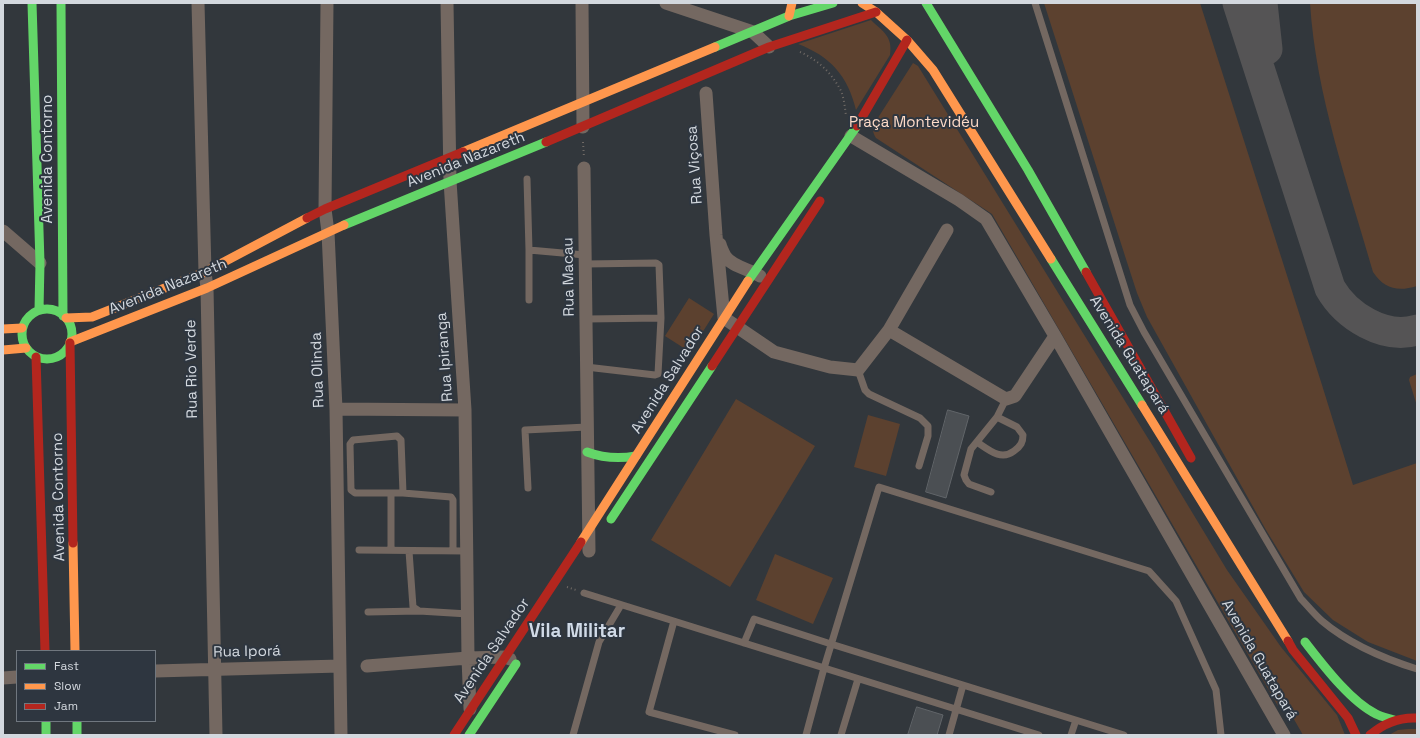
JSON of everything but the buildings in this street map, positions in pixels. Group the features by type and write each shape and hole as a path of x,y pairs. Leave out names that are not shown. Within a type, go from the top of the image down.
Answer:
{"main road":[{"name":"Avenida Contorno","path":"32,3 37,56 40,263 39,310"},
{"name":"Avenida Contorno","path":"61,3 58,56 64,317"},
{"path":"789,16 792,3"},
{"name":"Avenida Nazareth","path":"70,343 207,288 328,232 583,127 702,64 753,32 789,16 833,3"},
{"name":"Avenida Guatapará","path":"862,3 876,12 907,40 912,52 933,70 940,80 1007,180 1293,650 1348,718 1356,735"},
{"name":"Avenida Guatapará","path":"926,3 1194,462"},
{"name":"Avenida Nazareth","path":"64,317 92,317 205,272 326,209 583,103 702,64 769,48 876,12"},
{"name":"Avenida Salvador","path":"469,735 515,658 593,535 636,456 724,318 754,272 856,141 907,40"},
{"name":"Avenida Salvador","path":"607,525 824,195"},
{"path":"49,309 59,312 64,317 71,330 70,343 67,349 56,357 43,359 36,357 26,348 21,335 22,328 28,317 39,310 49,309"},
{"path":"3,329 22,328"},
{"name":"Avenida Contorno","path":"70,343 75,650"},
{"path":"3,350 26,348"},
{"name":"Avenida Contorno","path":"36,357 45,650"},
{"path":"587,452 595,455 619,459 636,456"},
{"path":"1300,635 1308,647 1337,680 1361,704 1376,714 1394,720"},
{"name":"Avenida Salvador","path":"454,735 470,709 515,658"},
{"path":"1370,735 1378,728 1394,720 1407,717 1417,718"},
{"path":"46,722 46,735"},
{"path":"77,722 77,735"}],"street":[{"name":"Rua Rio Verde","path":"198,3 205,272 207,288 216,735"},
{"name":"Rua Olinda","path":"327,3 326,209 336,409 341,735"},
{"name":"Rua Ipiranga","path":"447,3 450,182 464,410 470,709"},
{"path":"582,3 583,127"},
{"path":"666,3 753,32 769,48"},
{"name":"Rua Viçosa","path":"706,93 716,235 724,318"},
{"name":"Avenida Guatapará","path":"856,141 959,200 986,219 1055,336 1284,735"},
{"name":"Rua Macau","path":"584,168 587,452 593,535 587,554"},
{"path":"724,318 774,352 830,366 858,370 890,330 947,230"},
{"path":"3,231 40,263"},
{"name":"Rua Viçosa","path":"716,235 725,257 737,266 754,272 767,280"},
{"path":"890,330 1006,399 1015,396 1055,336"},
{"path":"336,409 464,410"},
{"path":"367,666 468,658 515,658"},
{"name":"Rua Iporá","path":"156,671 340,666"},
{"path":"3,678 16,677"}],"lane":[{"path":"1035,3 1130,305 1144,332 1300,599 1322,621 1355,643 1391,661 1417,669"},
{"path":"527,179 529,300"},
{"path":"529,250 585,260 656,263 659,265 661,318 658,374 655,375 586,367"},
{"path":"586,319 661,318"},
{"path":"858,370 865,390 869,394 920,418 928,426 928,436 919,466"},
{"path":"991,492 970,484 964,475 971,450 997,417 1006,399"},
{"path":"977,442 1002,456 1009,455 1018,448 1023,441 1023,435 1017,428 997,417"},
{"path":"528,488 525,430 587,427"},
{"path":"403,494 401,440 397,436 353,440 350,444 351,490 355,493 391,493 403,494 451,497 453,500 453,550"},
{"path":"806,735 831,644 879,488 1149,571 1176,601 1216,690 1221,735"},
{"path":"391,493 391,550"},
{"path":"359,550 466,551"},
{"path":"409,551 413,607 418,611"},
{"path":"584,594 1039,735"},
{"path":"573,735 599,642 621,605"},
{"path":"368,612 418,611 468,614"},
{"path":"744,643 754,619 1124,735"},
{"path":"674,621 649,712 735,735"},
{"path":"841,735 858,679"},
{"path":"949,735 963,685"},
{"path":"1071,735 1076,720"}],"path":[{"path":"800,51 812,57 830,73 842,92 856,141"},
{"path":"583,127 584,168"}],"green space":[{"path":"1044,3 1200,3 1353,485 1417,463 1417,661 1368,642 1333,620 1304,592 1266,530 1147,317 1137,293"},
{"path":"1310,3 1417,3 1417,286 1404,289 1392,288 1377,278 1373,272 1334,139 1326,106 1313,38"},
{"path":"871,20 886,35 890,43 890,55 856,110 848,87 843,77 836,69 819,55 798,44"},
{"name":"Praça Montevidéu","path":"913,63 918,66 1154,448 1227,570 1281,647 1337,715 1345,735 1303,735 1284,702 1278,706 992,214 876,138 873,131 874,124"},
{"path":"689,298 714,314 690,352 665,336"},
{"path":"1417,374 1417,406 1409,380 1410,377"},
{"path":"736,399 815,446 730,587 651,540"},
{"path":"868,415 900,424 886,476 854,467"},
{"path":"775,554 833,578 813,624 756,600"},
{"path":"1417,729 1417,735 1389,735 1398,730"}],"taxiway":[{"path":"1238,3 1330,288 1346,308 1367,323 1392,332 1417,330"},
{"path":"1262,3 1267,49"}],"traffic: fast":[{"path":"32,3 40,263 39,310"},
{"path":"61,3 63,316"},
{"path":"715,47 789,16 833,3"},
{"path":"926,3 1028,170 1086,272"},
{"path":"748,281 857,126"},
{"path":"344,225 546,142"},
{"path":"1051,259 1142,405"},
{"path":"47,309 57,311 65,316 70,324 72,334 70,344 65,352 57,357 47,359 37,357 29,352 24,344 22,334 24,324 29,316 37,311 47,309"},
{"path":"611,519 712,366"},
{"path":"587,452 599,456 611,457 636,456"},
{"path":"1305,642 1338,682 1356,700 1376,714 1394,720"},
{"path":"469,735 516,664"},
{"path":"46,722 46,735"},
{"path":"77,722 77,735"}],"traffic: slow":[{"path":"789,16 792,3"},
{"path":"862,3 876,12 907,40 933,70 1051,259"},
{"path":"463,152 715,47"},
{"path":"66,318 92,317 205,272 307,218"},
{"path":"70,342 207,288 344,225"},
{"path":"581,542 748,281"},
{"path":"3,329 22,328"},
{"path":"3,350 26,348"},
{"path":"1142,405 1288,641"},
{"path":"73,543 75,650"}],"traffic: jam":[{"path":"546,142 769,47 876,12"},
{"path":"857,126 907,40"},
{"path":"307,218 325,209 463,152"},
{"path":"712,366 820,201"},
{"path":"1086,272 1191,458"},
{"path":"70,343 73,543"},
{"path":"36,357 45,650"},
{"path":"454,735 581,542"},
{"path":"1288,641 1293,650 1348,718 1356,735"},
{"path":"1370,735 1386,724 1398,720 1417,718"}],"district":[{"name":"Vila Militar","path":"577,632"}]}
